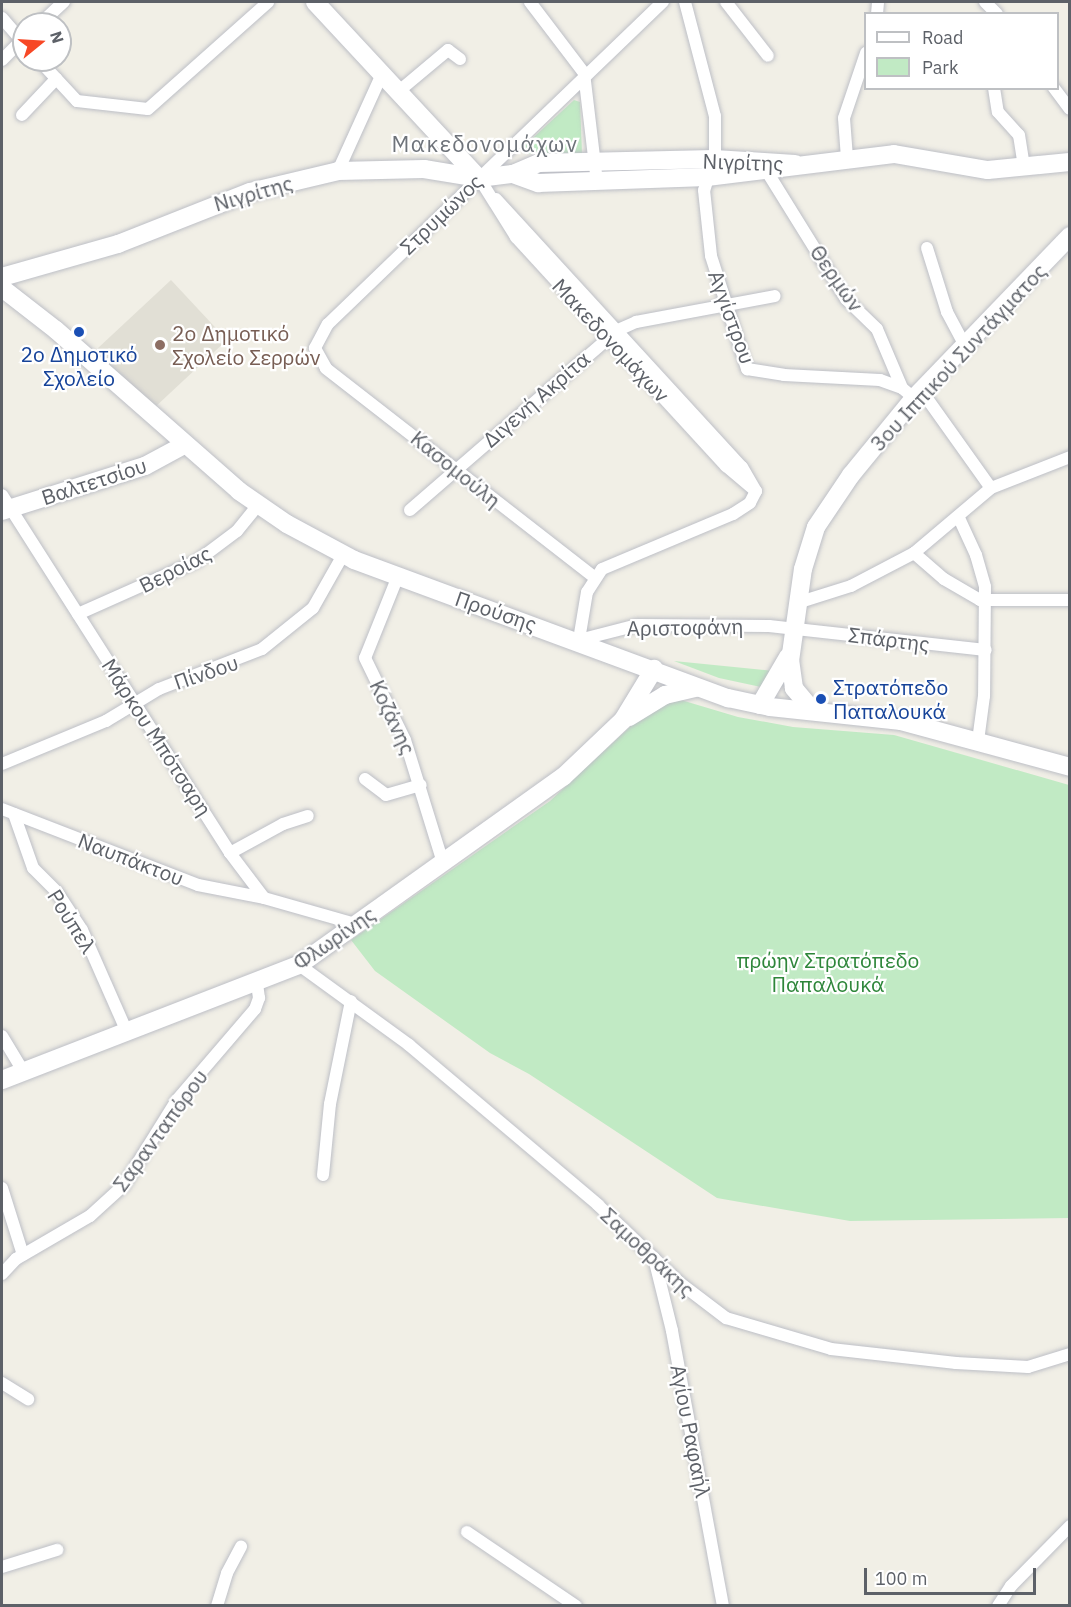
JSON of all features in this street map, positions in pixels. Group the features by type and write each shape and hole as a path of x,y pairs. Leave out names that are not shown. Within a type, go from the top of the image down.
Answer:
{"street":[{"path":"50,72 81,102 153,107 268,2"},
{"path":"300,2 354,59 380,71"},
{"path":"315,2 477,176 613,333 742,467 756,491 750,503 733,514 619,559 594,578 584,602 579,640"},
{"path":"530,2 585,76 597,182"},
{"name":"Στρυμώνος","path":"319,361 315,348 323,329 477,176 663,2"},
{"name":"Αγγίστρου","path":"685,2 715,111 711,168 704,193 711,256 749,371 871,378 913,392"},
{"path":"726,2 768,56"},
{"path":"399,91 448,50 460,59"},
{"path":"847,158 844,118 864,59"},
{"path":"338,171 380,71"},
{"path":"22,115 56,79"},
{"path":"994,90 998,112 1019,135 1024,167"},
{"path":"1056,90 1070,109"},
{"name":"Νιγρίτης","path":"513,174 538,183 597,182 711,168 914,155 970,168 1024,167 1070,162"},
{"name":"Νιγρίτης","path":"3,289 232,197 338,171 406,168 477,176 513,174 539,164 596,162 766,170 795,164"},
{"name":"Θερμών","path":"766,170 846,299 877,329 913,392 992,488"},
{"name":"3ου Ιππικού Συντάγματος","path":"791,646 806,556 822,517 851,474 913,392 965,346 1070,236"},
{"path":"927,248 947,312 965,346"},
{"name":"Προύσης","path":"3,289 56,330 184,445 258,505 343,555 579,640 701,689 760,705 895,720 1070,767"},
{"path":"613,333 636,322 775,296"},
{"name":"Διγενή Ακρίτα","path":"410,510 613,333"},
{"name":"Κασομούλη","path":"319,361 594,578"},
{"name":"Βαλτετσίου","path":"4,504 145,466 184,445"},
{"path":"797,603 851,586 914,553 959,518 992,488 1070,457"},
{"name":"Μάρκου Μπότσαρη","path":"4,504 136,702 230,853 264,898"},
{"name":"Βεροίας","path":"78,614 197,561 237,531 258,505"},
{"path":"959,518 981,568 986,601 986,650 978,741"},
{"path":"914,553 961,591 986,601 1070,600"},
{"name":"Πίνδου","path":"2,764 106,721 136,702 262,649 319,601 343,555"},
{"name":"Κοζάνης","path":"398,576 364,655 396,716 421,784 443,863"},
{"name":"Αριστοφάνη","path":"579,640 638,625 793,627"},
{"name":"Σπάρτης","path":"793,627 986,650"},
{"path":"760,705 780,675 791,646"},
{"path":"791,646 794,688 813,711"},
{"name":"Φλωρίνης","path":"623,720 654,669"},
{"name":"Φλωρίνης","path":"2,1080 299,965 553,786 623,720 665,695 683,688 701,689"},
{"path":"365,779 386,795 421,784"},
{"name":"Ναυπάκτου","path":"2,809 198,885 264,898"},
{"name":"Ρούπελ","path":"14,814 33,868 57,892 78,923 127,1032"},
{"path":"230,853 283,824 308,816"},
{"path":"264,898 355,924"},
{"name":"Σαμοθράκης","path":"299,965 351,1001 567,1179 680,1283 726,1318 831,1349 1007,1367 1041,1365 1070,1354"},
{"name":"Σαρανταπόρου","path":"2,1274 23,1255 80,1224 124,1185 183,1093 255,1009 260,993 257,983"},
{"path":"323,1175 330,1104 351,1001"},
{"path":"2,1036 23,1071"},
{"path":"2,1188 15,1223 23,1255"},
{"path":"2,1224 15,1223"},
{"name":"Αγίου Ραφαήλ","path":"654,1258 723,1605"},
{"path":"662,1293 680,1283"},
{"path":"2,1383 28,1399"},
{"path":"998,1605 1011,1586 1070,1526"},
{"path":"467,1532 576,1605"},
{"path":"217,1605 227,1573 241,1547"},
{"path":"2,1567 57,1550"}],"shaded area":[{"name":"2ο Δημοτικό Σχολείο Σερρών","path":"171,280 227,340 152,410 96,350"}],"green space":[{"path":"574,100 580,102 582,153 524,154 523,147"},
{"path":"674,661 774,671 761,687 719,678"},
{"name":"πρώην Στρατόπεδο Παπαλουκά","path":"681,700 738,717 793,727 894,735 1069,785 1069,1218 850,1221 717,1198 529,1074 490,1053 375,971 351,940 550,801 631,726 658,706"}],"place":[{"name":"2ο Δημοτικό Σχολείο","path":"79,332"},
{"name":"2ο Δημοτικό Σχολείο Σερρών","path":"160,345"},
{"name":"Στρατόπεδο Παπαλουκά","path":"821,699"}],"district":[{"name":"Μακεδονομάχων","path":"485,144"}]}
